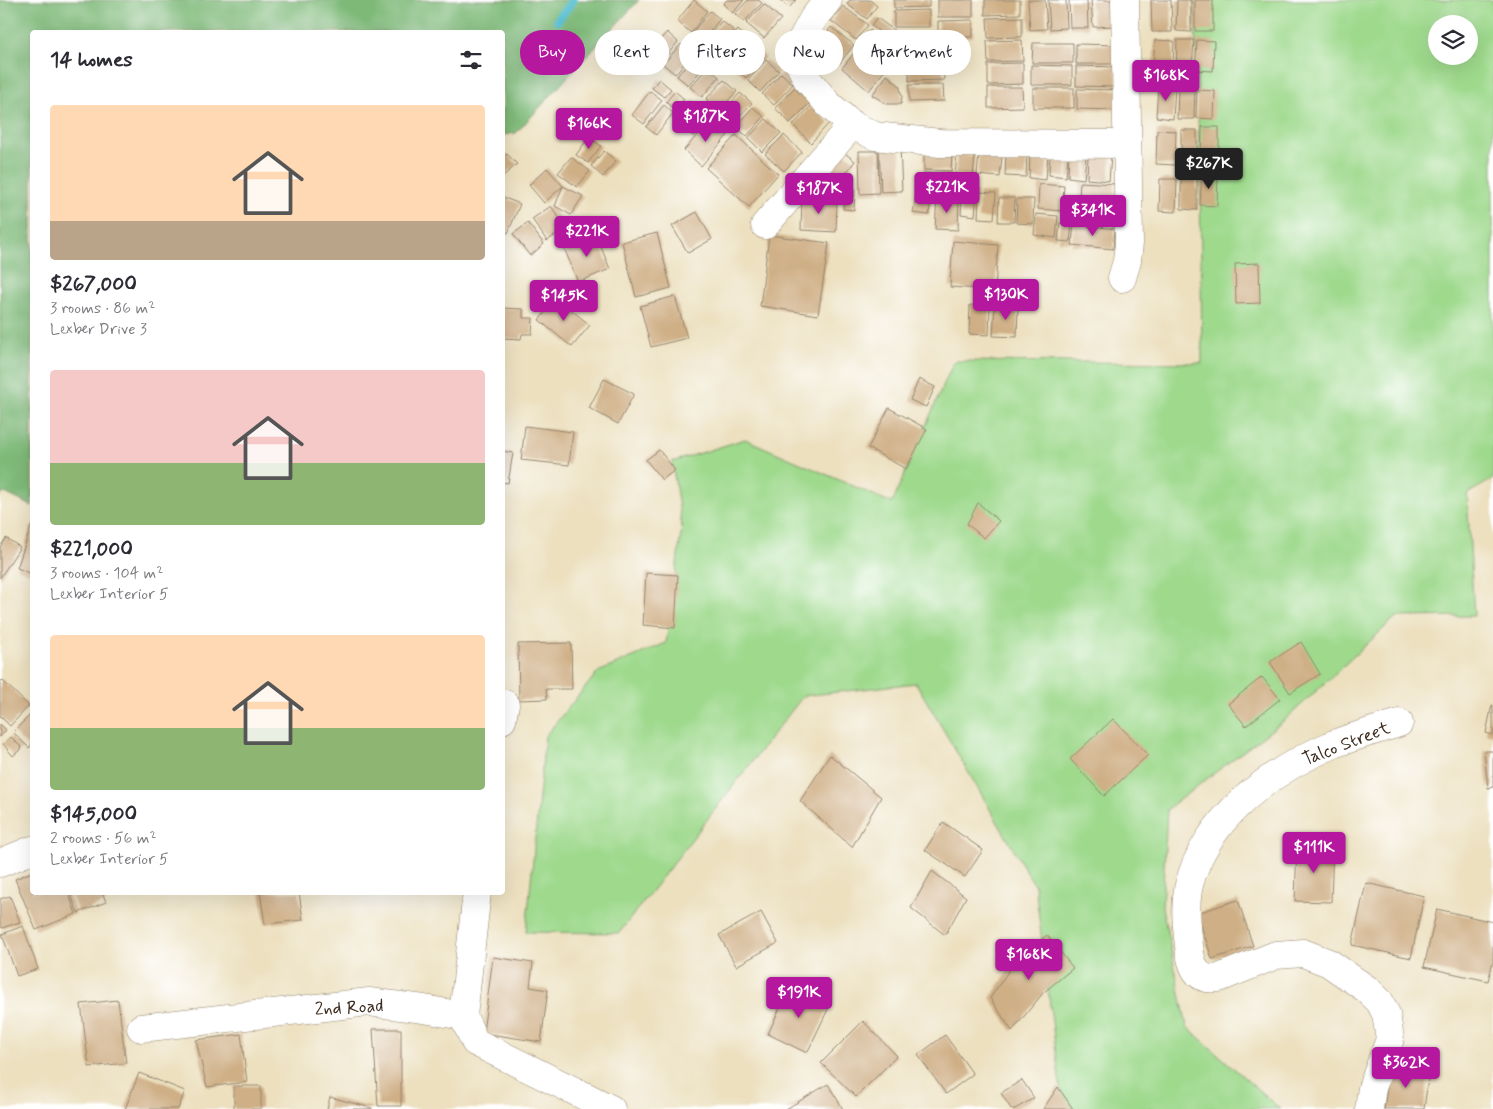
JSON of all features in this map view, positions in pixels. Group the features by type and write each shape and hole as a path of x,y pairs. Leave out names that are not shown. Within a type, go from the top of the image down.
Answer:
{"street":[{"path":"828,0 813,19 799,45 797,59 807,78 828,104 852,124 875,136 940,144 1126,144"},
{"path":"1122,278 1127,261 1129,243 1125,0"},
{"path":"765,225 852,124"},
{"name":"Talco Street","path":"1369,1109 1372,1088 1390,1039 1386,1014 1380,1002 1368,990 1329,962 1303,954 1276,955 1220,978 1210,980 1200,976 1190,954 1186,905 1188,886 1195,866 1209,841 1230,812 1251,793 1296,762 1319,751 1399,723"},
{"path":"0,864 30,851"},
{"path":"474,895 463,1016 475,1042 611,1109"},
{"name":"2nd Road","path":"141,1028 369,1002 424,1008 463,1016"}],"green space":[{"path":"0,0 639,0 611,30 595,30 595,48 585,58 585,30 520,30 520,75 570,75 516,133 505,135 505,30 30,30 30,505 5,493 0,495"},
{"path":"1194,0 1493,0 1493,479 1467,494 1474,616 1396,617 1286,719 1167,809 1162,907 1187,1027 1280,1109 1063,1109 1035,886 916,683 803,696 619,933 526,932 545,736 598,672 666,643 682,527 672,462 745,439 892,503 954,361 1202,363 1200,174"}],"building":[{"path":"694,0 707,11 693,30 688,30 677,21"},
{"path":"727,0 744,0 733,13 723,4"},
{"path":"748,0 758,0 762,3 744,22 735,14"},
{"path":"780,0 796,0 789,8"},
{"path":"850,0 870,0 877,6 867,19 847,4"},
{"path":"894,0 929,0 929,7 894,8"},
{"path":"938,0 973,0 973,17 938,17"},
{"path":"985,0 1020,0 1020,14 985,15"},
{"path":"1028,0 1045,0 1047,29 1030,30"},
{"path":"1048,0 1066,0 1067,28 1050,29"},
{"path":"1069,0 1087,0 1088,28 1070,28"},
{"path":"1091,0 1113,0 1115,26 1093,27"},
{"path":"1151,0 1171,0 1172,32 1152,32"},
{"path":"1177,0 1191,0 1191,32 1176,31"},
{"path":"1195,0 1213,0 1213,31 1195,31"},
{"path":"764,4 781,19 765,37 765,30 754,30 746,23"},
{"path":"843,6 868,25 864,30 853,30 853,38 831,21"},
{"path":"929,10 929,27 894,27 894,11"},
{"path":"710,11 720,19 711,30 695,30"},
{"path":"1022,17 1022,37 988,38 987,18"},
{"path":"877,18 894,30 877,30 871,25"},
{"path":"973,20 973,37 971,37 971,30 938,30 938,21"},
{"path":"722,21 733,30 714,30"},
{"path":"669,34 678,42 669,53"},
{"path":"843,36 853,46 843,59"},
{"path":"1022,40 1023,61 988,62 987,41"},
{"path":"1155,40 1174,41 1173,69 1153,68"},
{"path":"1177,40 1194,40 1192,70 1176,69"},
{"path":"1197,40 1214,41 1213,71 1195,70"},
{"path":"1033,43 1073,43 1073,63 1032,63"},
{"path":"1076,44 1117,45 1117,64 1076,64"},
{"path":"679,46 679,69 675,74 669,69 669,57"},
{"path":"853,54 853,75 881,75 869,91 843,69"},
{"path":"765,61 775,68 775,75 760,92 748,80 752,75 765,75"},
{"path":"1023,63 1023,84 988,85 988,64"},
{"path":"1031,65 1072,66 1072,85 1031,85"},
{"path":"1076,66 1116,67 1117,87 1076,86"},
{"path":"679,74 697,75 688,85 677,76"},
{"path":"701,75 717,75 719,77 702,97 690,87"},
{"path":"779,75 783,75 793,84 774,105 762,94"},
{"path":"887,75 899,85 902,96 901,104 887,104 872,95"},
{"path":"909,75 944,75 944,80 909,81"},
{"path":"659,79 671,89 664,97 652,88"},
{"path":"724,80 737,91 719,111 706,99"},
{"path":"909,85 943,85 944,101 909,102"},
{"path":"1158,86 1175,88 1173,119 1156,117"},
{"path":"988,87 1022,87 1023,107 988,108"},
{"path":"794,88 810,103 790,123 775,108"},
{"path":"1033,88 1074,88 1074,108 1033,108"},
{"path":"1077,89 1118,90 1117,110 1077,109"},
{"path":"1178,89 1195,90 1194,119 1177,119"},
{"path":"1197,90 1215,91 1214,119 1196,118"},
{"path":"650,91 662,100 644,124 632,115"},
{"path":"675,91 684,99 675,110 666,102"},
{"path":"740,93 752,103 734,122 722,113"},
{"path":"689,101 708,118 693,136 673,119"},
{"path":"664,105 673,113 656,135 646,127"},
{"path":"811,106 829,123 811,143 793,125"},
{"path":"753,107 764,117 747,136 735,127"},
{"path":"597,108 608,117 594,135 582,126"},
{"path":"766,119 781,133 762,152 748,138"},
{"path":"711,120 728,135 701,166 684,150"},
{"path":"1202,127 1219,127 1219,158 1201,157"},
{"path":"1157,130 1176,131 1175,165 1156,164"},
{"path":"1181,130 1197,130 1197,164 1181,163"},
{"path":"736,135 778,174 749,207 706,168"},
{"path":"784,135 802,152 784,171 765,154"},
{"path":"589,137 601,146 588,163 576,155"},
{"path":"879,147 900,147 902,191 881,192"},
{"path":"604,151 616,161 603,177 591,166"},
{"path":"842,151 855,161 831,193 818,184"},
{"path":"859,151 878,151 879,193 860,194"},
{"path":"1006,152 1027,153 1026,177 1005,176"},
{"path":"924,153 952,154 951,171 924,170"},
{"path":"1030,153 1048,154 1046,180 1029,178"},
{"path":"507,154 517,164 505,174 505,156"},
{"path":"957,154 975,156 973,177 955,175"},
{"path":"1050,154 1068,156 1066,177 1049,175"},
{"path":"979,155 1002,157 1000,177 977,175"},
{"path":"1088,155 1111,157 1109,181 1087,179"},
{"path":"1069,156 1086,156 1084,179 1068,177"},
{"path":"571,157 590,171 577,187 558,173"},
{"path":"547,168 563,186 544,203 529,185"},
{"path":"924,173 952,173 951,186 923,185"},
{"path":"1202,173 1218,174 1217,206 1200,205"},
{"path":"1181,177 1197,177 1197,210 1181,209"},
{"path":"1160,179 1177,179 1176,212 1159,211"},
{"path":"1080,182 1115,184 1114,203 1079,200"},
{"path":"1039,184 1064,186 1062,211 1038,209"},
{"path":"563,186 583,196 571,215 555,206"},
{"path":"844,187 855,188 854,210 843,209"},
{"path":"917,189 932,191 929,215 913,213"},
{"path":"963,190 977,192 975,216 961,214"},
{"path":"979,192 996,193 994,219 978,218"},
{"path":"937,197 959,198 958,230 935,229"},
{"path":"505,198 520,204 508,233 505,232"},
{"path":"802,198 837,199 836,232 801,230"},
{"path":"999,198 1015,198 1014,222 998,222"},
{"path":"1017,199 1034,199 1033,224 1016,223"},
{"path":"1078,204 1116,207 1114,224 1076,220"},
{"path":"551,206 566,228 547,241 532,219"},
{"path":"697,212 712,239 688,253 672,226"},
{"path":"1036,214 1058,216 1056,238 1034,235"},
{"path":"528,223 544,244 530,256 513,234"},
{"path":"1060,223 1072,224 1070,242 1058,241"},
{"path":"1074,224 1115,229 1113,249 1072,245"},
{"path":"657,233 671,288 636,297 622,242"},
{"path":"596,235 610,269 578,282 564,248"},
{"path":"769,235 829,243 818,315 760,306"},
{"path":"953,241 998,245 995,290 950,287"},
{"path":"1259,263 1260,303 1236,304 1235,264"},
{"path":"675,296 687,338 651,347 640,306"},
{"path":"557,298 590,325 572,347 539,320"},
{"path":"970,305 990,306 989,335 969,334"},
{"path":"995,305 1018,307 1017,337 993,336"},
{"path":"505,308 523,309 523,318 533,318 532,334 522,334 521,339 505,338"},
{"path":"604,379 634,394 618,424 589,408"},
{"path":"919,379 935,387 926,407 910,400"},
{"path":"889,408 927,429 906,469 868,448"},
{"path":"525,426 573,432 569,465 521,460"},
{"path":"659,450 675,470 662,480 646,460"},
{"path":"505,452 513,453 508,483 505,482"},
{"path":"978,503 999,521 984,538 967,524"},
{"path":"30,530 30,573 17,568"},
{"path":"6,538 20,547 0,578 0,547"},
{"path":"646,573 678,575 675,628 643,625"},
{"path":"1301,642 1320,674 1290,693 1270,662"},
{"path":"571,643 572,689 546,689 547,699 519,700 518,644"},
{"path":"1262,677 1280,699 1246,726 1228,704"},
{"path":"2,680 29,706 10,726 0,716 0,683"},
{"path":"1493,705 1493,735 1486,733"},
{"path":"30,715 29,748 13,732"},
{"path":"1113,719 1148,755 1104,796 1070,759"},
{"path":"0,724 6,730 0,737"},
{"path":"11,737 22,748 13,756 3,744"},
{"path":"1484,751 1493,751 1493,787 1488,788"},
{"path":"830,755 881,797 852,847 800,801"},
{"path":"943,822 983,850 965,877 925,850"},
{"path":"1297,845 1333,846 1331,902 1295,901"},
{"path":"932,871 966,897 945,935 911,908"},
{"path":"30,873 30,895 69,895 76,914 36,930 15,879"},
{"path":"1366,883 1424,896 1411,958 1352,945"},
{"path":"71,895 103,895 106,902 78,913"},
{"path":"260,895 299,895 303,920 265,924"},
{"path":"10,896 20,922 2,928 0,922 0,899"},
{"path":"1238,900 1253,946 1212,959 1197,913"},
{"path":"1437,909 1493,922 1493,961 1488,981 1424,967"},
{"path":"761,912 778,943 736,966 719,935"},
{"path":"23,926 38,969 17,976 2,934"},
{"path":"1047,935 1073,968 1043,993 1012,1031 990,998 1016,960"},
{"path":"493,957 533,963 530,987 548,990 541,1042 483,1033"},
{"path":"790,986 830,1005 807,1053 768,1034"},
{"path":"118,1000 126,1063 89,1067 81,1004"},
{"path":"863,1021 897,1056 856,1097 821,1063"},
{"path":"373,1029 401,1029 401,1106 378,1106"},
{"path":"241,1034 247,1082 207,1087 196,1040"},
{"path":"945,1035 973,1074 946,1094 918,1055"},
{"path":"1390,1067 1429,1072 1424,1109 1384,1109"},
{"path":"139,1073 185,1091 178,1109 125,1109"},
{"path":"1022,1080 1034,1098 1015,1109 1011,1109 1001,1093"},
{"path":"828,1084 843,1109 786,1109"},
{"path":"234,1086 261,1086 261,1109 234,1109"},
{"path":"1058,1087 1073,1109 1043,1109"},
{"path":"330,1097 372,1108 372,1109 327,1109"}],"waterway":[{"path":"557,21 573,0"}]}
